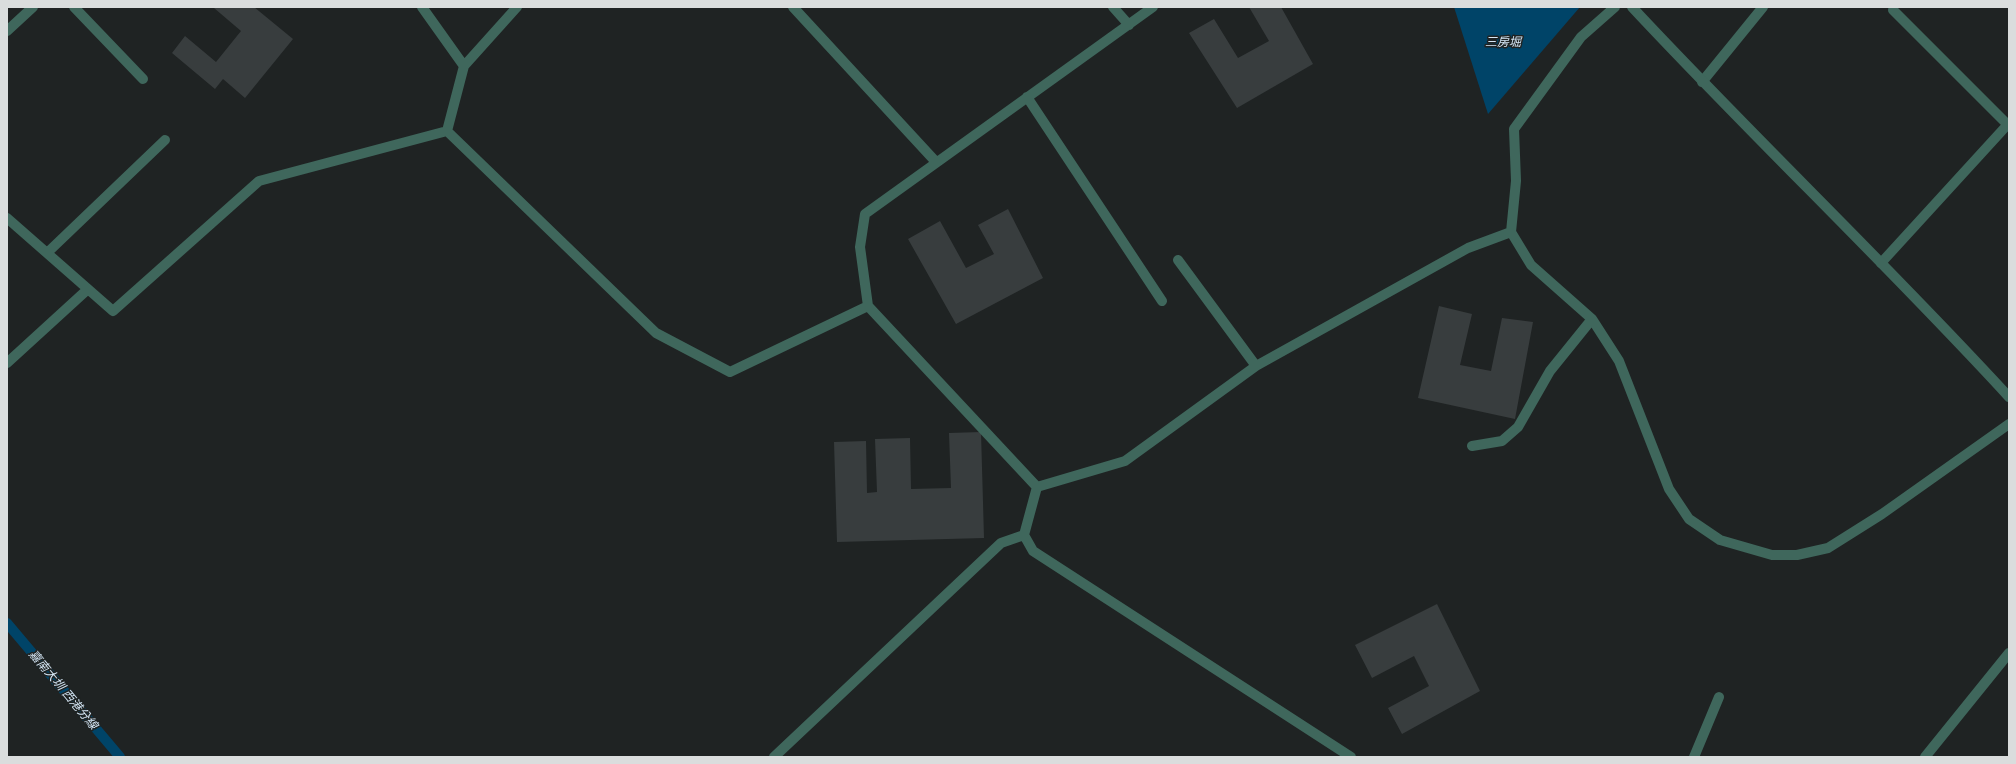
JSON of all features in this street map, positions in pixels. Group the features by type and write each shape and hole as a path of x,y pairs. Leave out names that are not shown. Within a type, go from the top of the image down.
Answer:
{"street":[{"path":"7,30 33,7"},
{"path":"74,7 143,80"},
{"path":"422,7 464,66"},
{"path":"447,131 464,66 517,7"},
{"path":"793,7 936,162"},
{"path":"1113,7 1128,25"},
{"path":"1037,487 868,306 860,247 865,214 1153,7"},
{"path":"1615,7 1581,36 1514,129 1516,181 1511,232 1531,264 1592,319 1619,361 1670,489 1688,519 1720,540 1772,555 1796,555 1828,548 1882,514 2009,424"},
{"path":"1632,7 1702,82 1881,263 2009,398"},
{"path":"1702,82 1763,7"},
{"path":"1881,263 2008,124 1893,10"},
{"path":"1027,97 1162,301"},
{"path":"7,218 113,311 259,181 447,131"},
{"path":"447,131 656,333 730,372 868,306"},
{"path":"47,253 165,140"},
{"path":"1037,487 1125,461 1256,366 1468,248 1511,232"},
{"path":"1178,260 1256,366"},
{"path":"7,363 88,289"},
{"path":"1472,446 1502,441 1518,427 1550,371 1592,319"},
{"path":"1037,487 1024,535 1033,551 1351,757"},
{"path":"774,757 1001,543 1024,535"},
{"path":"1925,757 2009,653"},
{"path":"1694,757 1719,697"}],"water":[{"name":"三房堀","path":"1454,7 1580,7 1488,114"}],"building":[{"path":"254,7 293,39 245,98 223,79 215,89 172,53 185,36 216,62 241,31 214,8"},
{"path":"1249,7 1281,7 1313,64 1237,108 1189,33 1214,19 1238,58 1269,41"},
{"path":"1008,209 1043,278 956,324 908,239 940,221 966,268 994,254 978,225"},
{"path":"1439,306 1472,314 1460,365 1491,371 1502,318 1533,322 1515,419 1418,398"},
{"path":"981,432 984,538 837,542 834,442 866,441 867,493 877,492 875,439 910,438 911,489 951,488 949,433"},
{"path":"1437,604 1480,691 1402,734 1388,708 1429,686 1414,656 1372,678 1355,645"}],"waterway":[{"name":"嘉南大圳 西港分線","path":"7,623 120,757"}]}
